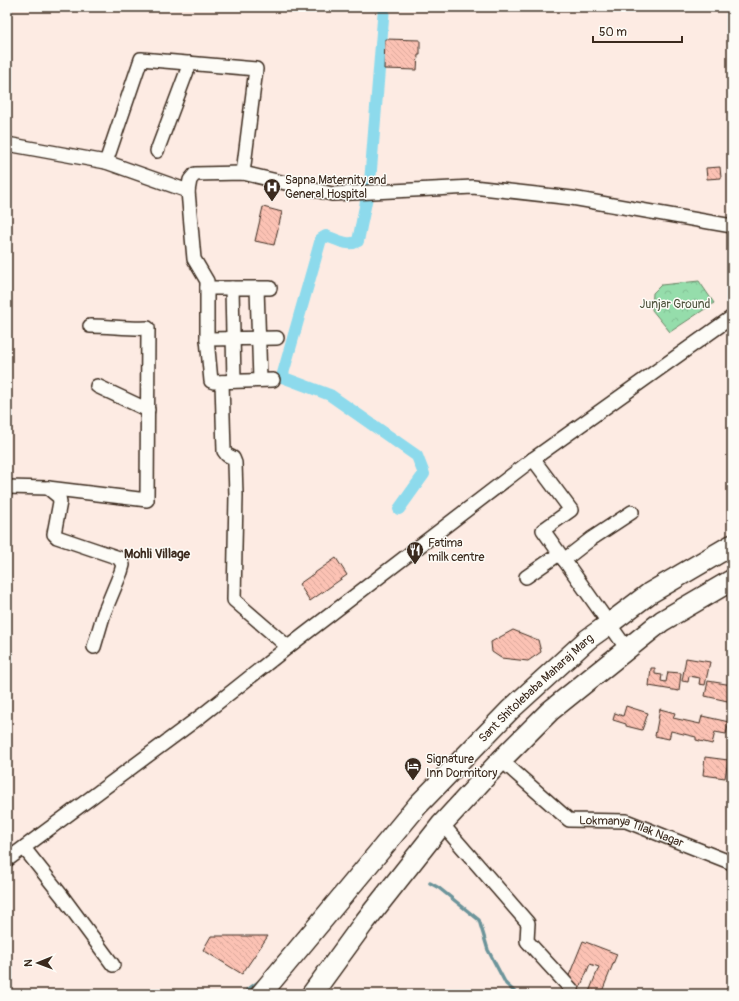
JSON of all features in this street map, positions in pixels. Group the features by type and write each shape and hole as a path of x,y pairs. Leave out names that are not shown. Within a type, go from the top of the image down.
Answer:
{"main road":[{"name":"Sant Shitolebaba Maharaj Marg","path":"261,994 418,804 510,710 588,639 650,593 732,545"},
{"path":"312,994 363,924 442,824 501,760 550,711 662,621 732,580"},
{"path":"391,838 417,856"}],"street":[{"path":"106,162 141,59 256,69 243,173"},
{"path":"157,151 190,64"},
{"path":"7,144 106,162 188,191"},
{"path":"207,288 264,288 258,339 267,380 228,382 211,381 207,339 207,288 207,281 194,259 188,191 190,180 195,174 243,173 332,194 473,187 572,198 732,226"},
{"path":"232,288 233,339 228,382 224,451 227,455 233,458 235,463 236,494 234,600 288,647"},
{"path":"7,860 201,716 288,647 533,459 732,317"},
{"path":"7,487 48,488 147,500 148,328 126,329 112,326 90,326"},
{"path":"207,339 277,338"},
{"path":"97,386 148,410"},
{"path":"533,459 571,510 543,530 627,649"},
{"path":"48,488 59,497 60,502 54,534 57,537 119,558 123,565 104,613 94,647"},
{"path":"526,577 562,557 632,512"},
{"name":"Lokmanya Tilak Nagar","path":"501,760 569,820 626,821 732,863"},
{"path":"442,824 528,923 527,941 572,990"},
{"path":"24,848 113,965"}],"green space":[{"name":"Junjar Ground","path":"699,281 714,303 670,332 652,310 653,293 661,285"}],"building":[{"path":"385,39 420,40 420,55 418,55 417,70 384,69"},
{"path":"720,167 721,178 707,179 706,168"},
{"path":"263,207 282,212 274,245 255,241"},
{"path":"7,220 10,220 9,230 7,230"},
{"path":"336,558 347,575 310,601 299,584"},
{"path":"513,630 538,640 541,652 528,661 501,658 492,652 491,642"},
{"path":"686,658 710,662 705,685 699,684 700,678 689,676 688,682 682,681"},
{"path":"651,668 655,668 655,674 662,675 661,681 666,682 668,672 681,673 679,691 649,686"},
{"path":"708,681 732,685 732,702 705,696"},
{"path":"626,706 648,713 642,730 626,726 626,724 613,720 615,713 623,716"},
{"path":"660,709 675,713 673,718 700,724 702,716 729,722 726,734 715,732 712,744 696,740 696,737 671,731 669,739 655,736"},
{"path":"705,757 728,760 725,778 703,775"},
{"path":"211,936 268,936 242,974 203,950"},
{"path":"583,941 617,954 601,994 589,992 599,967 590,964 580,988 566,983"}],"waterway":[{"path":"384,7 370,182 358,241 354,243 346,243 326,236 321,239 282,377 330,395 417,456 424,474 399,509"},
{"path":"430,883 439,888 479,920 488,950 506,984 517,994"},
{"path":"244,994 247,990 260,981"}],"place":[{"name":"Sapna Maternity and General Hospital","path":"272,202"},
{"name":"Fatima milk centre","path":"415,565"},
{"name":"Signature Inn Dormitory","path":"413,781"}],"district":[{"name":"Mohli Village","path":"157,553"}]}
